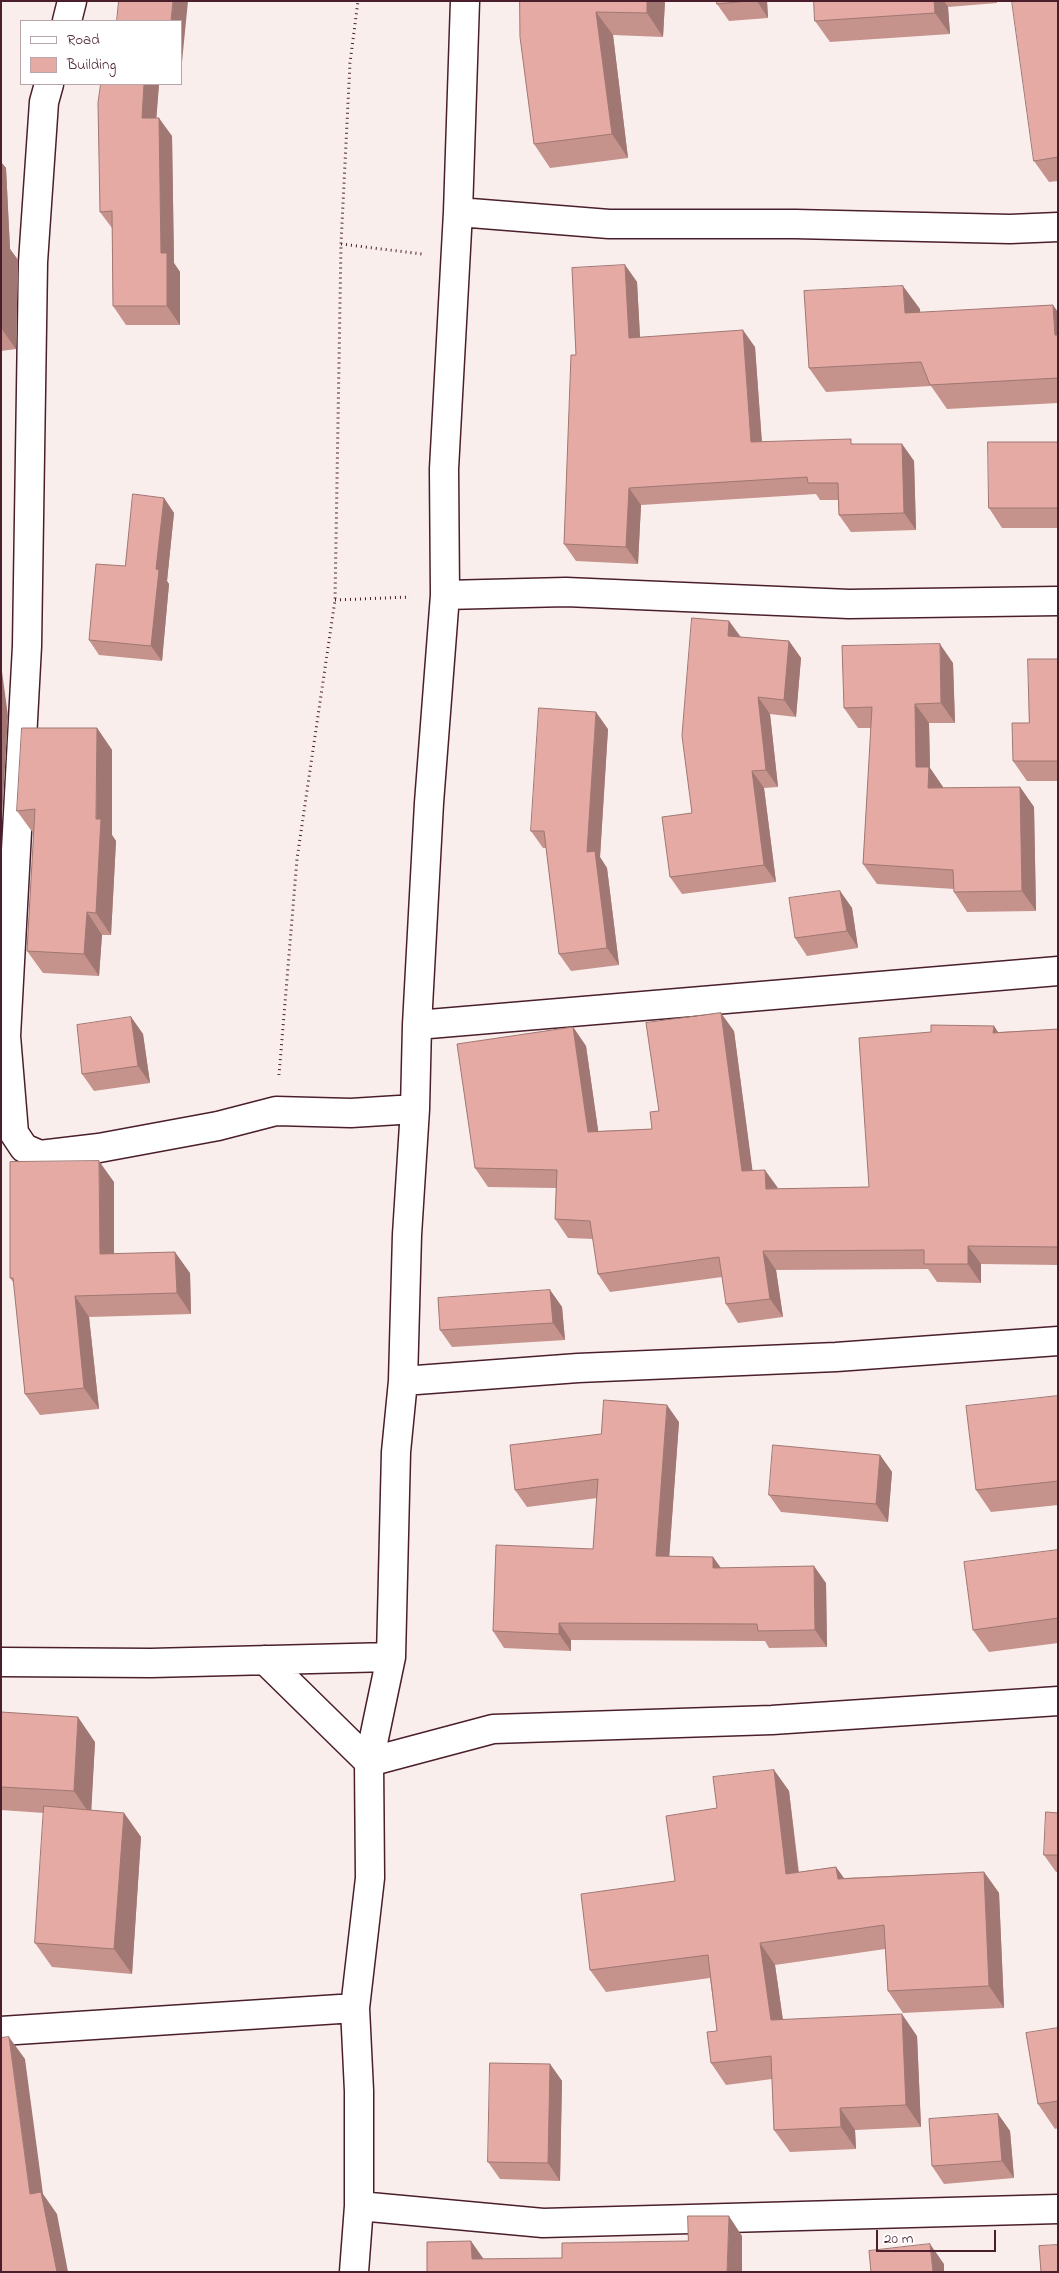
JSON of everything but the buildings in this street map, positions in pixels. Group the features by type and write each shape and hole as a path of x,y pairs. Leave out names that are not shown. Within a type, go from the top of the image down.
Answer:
{"street":[{"path":"67,20 72,1"},
{"path":"354,2272 359,2206 359,2091 355,2008 370,1878 370,1762 391,1657 396,1452 403,1381 407,1235 416,1109 417,1025 429,803 445,595 444,469 458,212 465,1"},
{"path":"49,85 44,102 33,262 27,646 6,1036 14,1133 24,1148 40,1155 99,1148 208,1128 276,1111 351,1113 416,1109"},
{"path":"458,212 609,224 795,224 1010,229 1058,227"},
{"path":"445,595 566,592 849,604 1058,601"},
{"path":"417,1025 1058,971"},
{"path":"403,1381 578,1368 836,1357 1058,1341"},
{"path":"1,1662 151,1663 391,1657"},
{"path":"264,1660 370,1762"},
{"path":"370,1762 493,1728 772,1720 1058,1701"},
{"path":"1,2031 355,2008"},
{"path":"359,2206 543,2224 1058,2209"}],"path":[{"path":"276,1111 297,859 335,600 341,244 350,63 358,1"},
{"path":"341,244 454,258"},
{"path":"335,600 445,595"}]}
